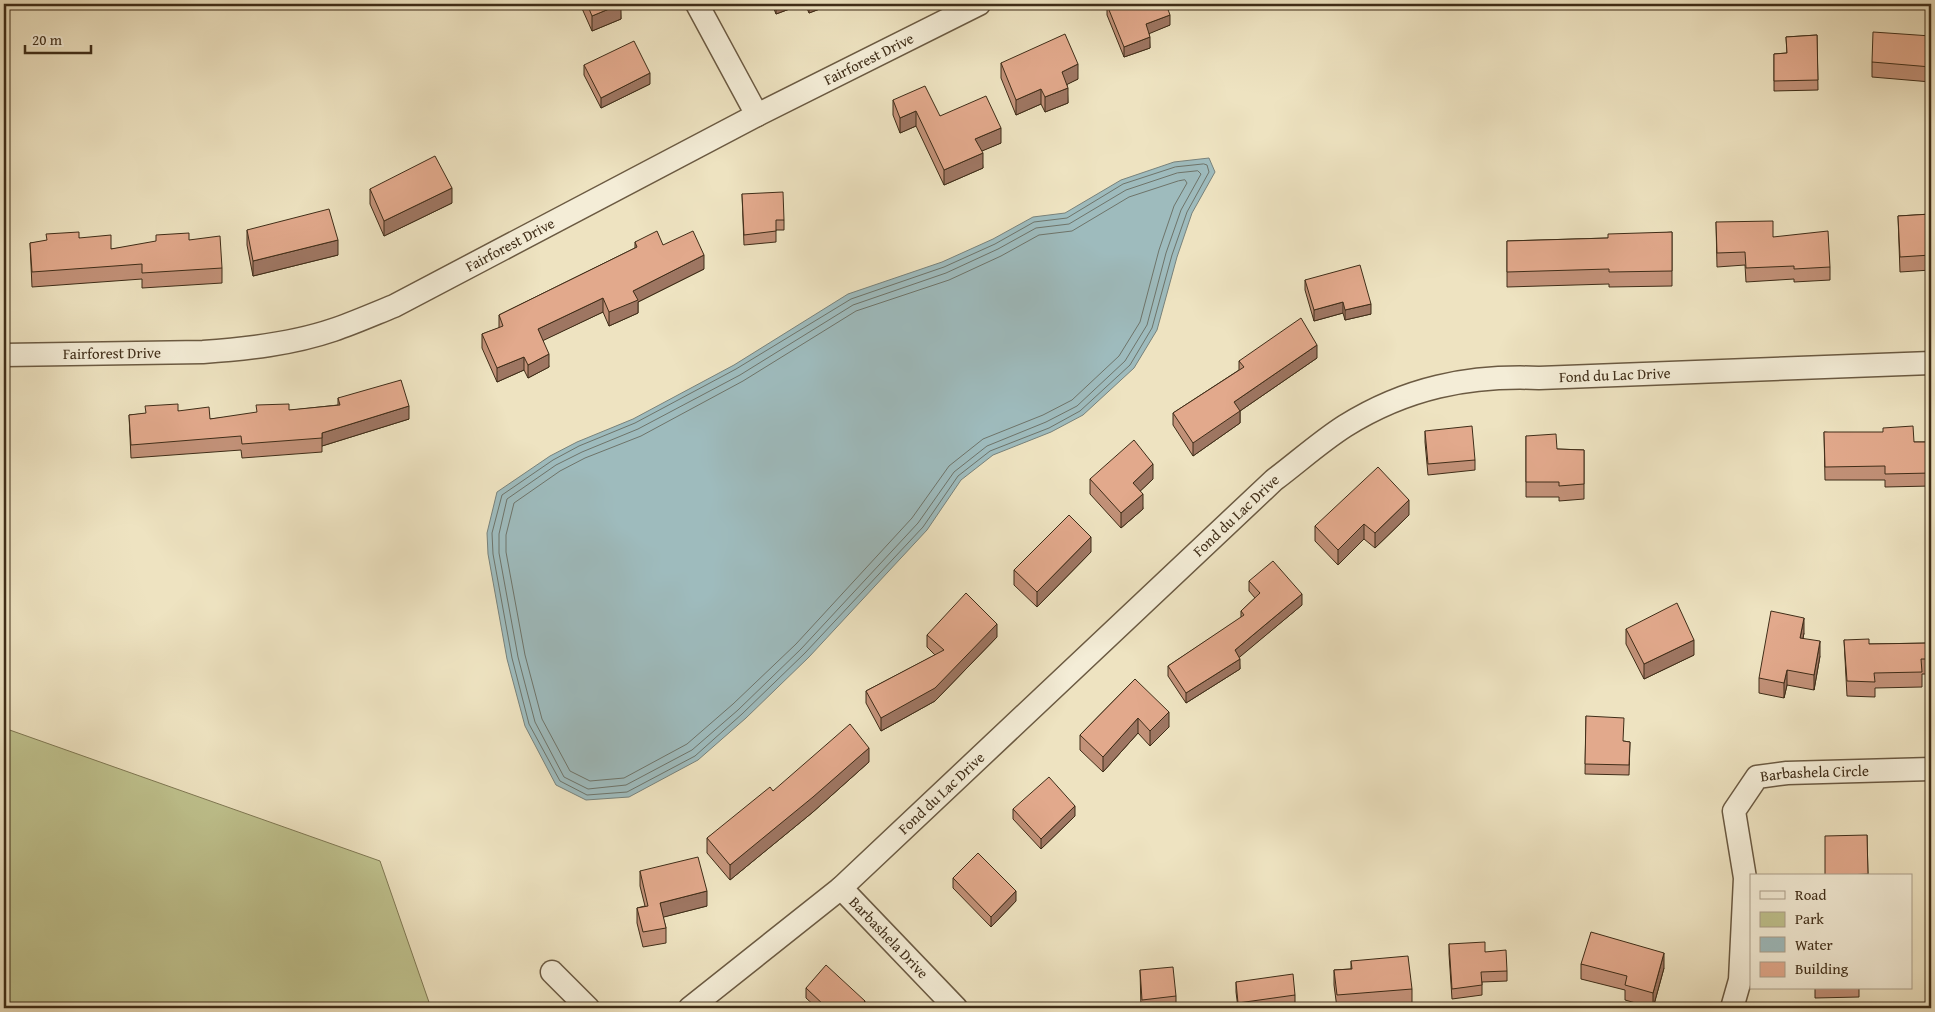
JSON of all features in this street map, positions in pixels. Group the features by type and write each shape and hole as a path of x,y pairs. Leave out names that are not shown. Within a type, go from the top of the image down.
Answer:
{"street":[{"path":"697,4 757,114"},
{"name":"Fairforest Drive","path":"4,355 236,350 301,339 333,330 394,306 757,114 979,4"},
{"name":"Fond du Lac Drive","path":"690,1008 841,888 1274,480 1344,427 1379,407 1409,394 1441,385 1498,377 1549,377 1931,363"},
{"name":"Barbashela Circle","path":"1732,1008 1740,980 1745,878 1734,811 1758,777 1787,773 1931,769"},
{"name":"Barbashela Drive","path":"841,888 956,1008"},
{"path":"552,972 588,1008"}],"green space":[{"path":"4,728 380,861 431,1008 4,1008"}],"water":[{"path":"1209,158 1215,172 1192,213 1177,257 1157,330 1134,368 1083,415 1051,432 993,455 961,480 927,530 809,657 746,718 698,760 629,797 586,800 556,785 525,726 507,659 488,554 487,533 497,492 550,456 577,442 633,419 734,365 848,294 942,262 993,239 1033,217 1065,213 1121,180 1174,162"}],"building":[{"path":"587,4 621,4 592,16"},
{"path":"1166,4 1170,15 1146,24 1150,37 1124,47 1107,5"},
{"path":"1873,32 1931,36 1931,67 1872,62"},
{"path":"1065,34 1078,64 1062,72 1068,88 1045,97 1041,89 1016,100 1001,63"},
{"path":"1817,35 1818,80 1774,81 1774,54 1787,53 1786,37"},
{"path":"634,41 650,73 601,98 584,65"},
{"path":"925,86 940,116 986,96 1001,128 975,139 983,153 944,170 916,111 900,118 893,100"},
{"path":"435,156 452,188 384,221 370,189"},
{"path":"783,192 784,220 776,220 776,231 744,235 742,194"},
{"path":"329,209 338,240 253,261 247,230"},
{"path":"1931,214 1931,255 1900,257 1898,216"},
{"path":"1773,221 1773,237 1828,231 1830,267 1794,269 1794,266 1746,268 1745,252 1717,253 1716,222"},
{"path":"657,231 663,245 693,231 704,255 633,291 638,300 609,312 603,298 538,329 549,354 528,365 524,357 497,368 482,334 503,326 499,315 637,247 635,242"},
{"path":"79,232 79,238 111,235 111,249 156,241 156,235 189,233 189,240 220,236 222,268 142,273 142,264 32,272 30,243 47,240 46,234"},
{"path":"1672,232 1672,271 1609,272 1609,269 1507,272 1507,241 1608,238 1608,234"},
{"path":"1360,265 1371,304 1345,310 1343,302 1314,310 1305,280"},
{"path":"1301,318 1317,345 1234,402 1240,411 1193,443 1173,413 1244,367 1239,361"},
{"path":"401,380 409,406 322,433 322,438 242,444 241,436 131,445 129,415 146,413 145,406 178,404 178,411 209,407 210,419 257,412 256,405 289,404 289,410 340,405 338,398"},
{"path":"1472,426 1475,460 1428,464 1425,431"},
{"path":"1913,426 1914,442 1931,442 1931,473 1885,474 1885,466 1825,467 1824,432 1883,432 1883,428"},
{"path":"1556,434 1557,449 1584,450 1584,484 1559,486 1559,482 1526,482 1526,436"},
{"path":"1134,440 1153,464 1133,483 1143,494 1121,513 1090,479"},
{"path":"1378,467 1409,500 1375,533 1364,524 1338,550 1315,526"},
{"path":"1069,515 1091,537 1037,592 1014,570"},
{"path":"1273,561 1302,594 1235,650 1240,659 1186,693 1168,666 1244,615 1241,611 1260,593 1249,581"},
{"path":"966,593 997,624 935,688 881,718 866,691 944,650 927,635"},
{"path":"1677,603 1694,640 1644,664 1626,629"},
{"path":"1771,611 1804,618 1800,638 1820,641 1814,675 1787,670 1784,683 1759,678"},
{"path":"1869,639 1869,644 1931,643 1931,659 1921,659 1922,672 1874,673 1875,682 1847,681 1844,640"},
{"path":"1135,679 1169,712 1150,731 1138,718 1103,757 1080,735"},
{"path":"1586,716 1624,718 1623,741 1630,742 1629,765 1585,764"},
{"path":"850,724 869,748 730,865 707,838 770,787 773,791"},
{"path":"1049,777 1075,806 1041,839 1013,809"},
{"path":"1867,835 1868,874 1825,874 1825,836"},
{"path":"978,853 1016,891 991,917 953,878"},
{"path":"698,857 707,891 660,903 666,928 643,932 637,908 648,906 640,871"},
{"path":"1591,932 1664,953 1653,993 1625,985 1627,976 1581,964"},
{"path":"1485,942 1485,952 1506,950 1507,971 1481,972 1482,985 1452,989 1449,944"},
{"path":"1408,956 1412,989 1337,995 1334,970 1352,969 1351,961"},
{"path":"826,965 865,1001 858,1008 844,1008 838,1003 833,1008 827,1008 806,988"},
{"path":"1173,967 1176,996 1142,1000 1140,970"},
{"path":"1293,974 1295,995 1238,1003 1236,982"}]}
